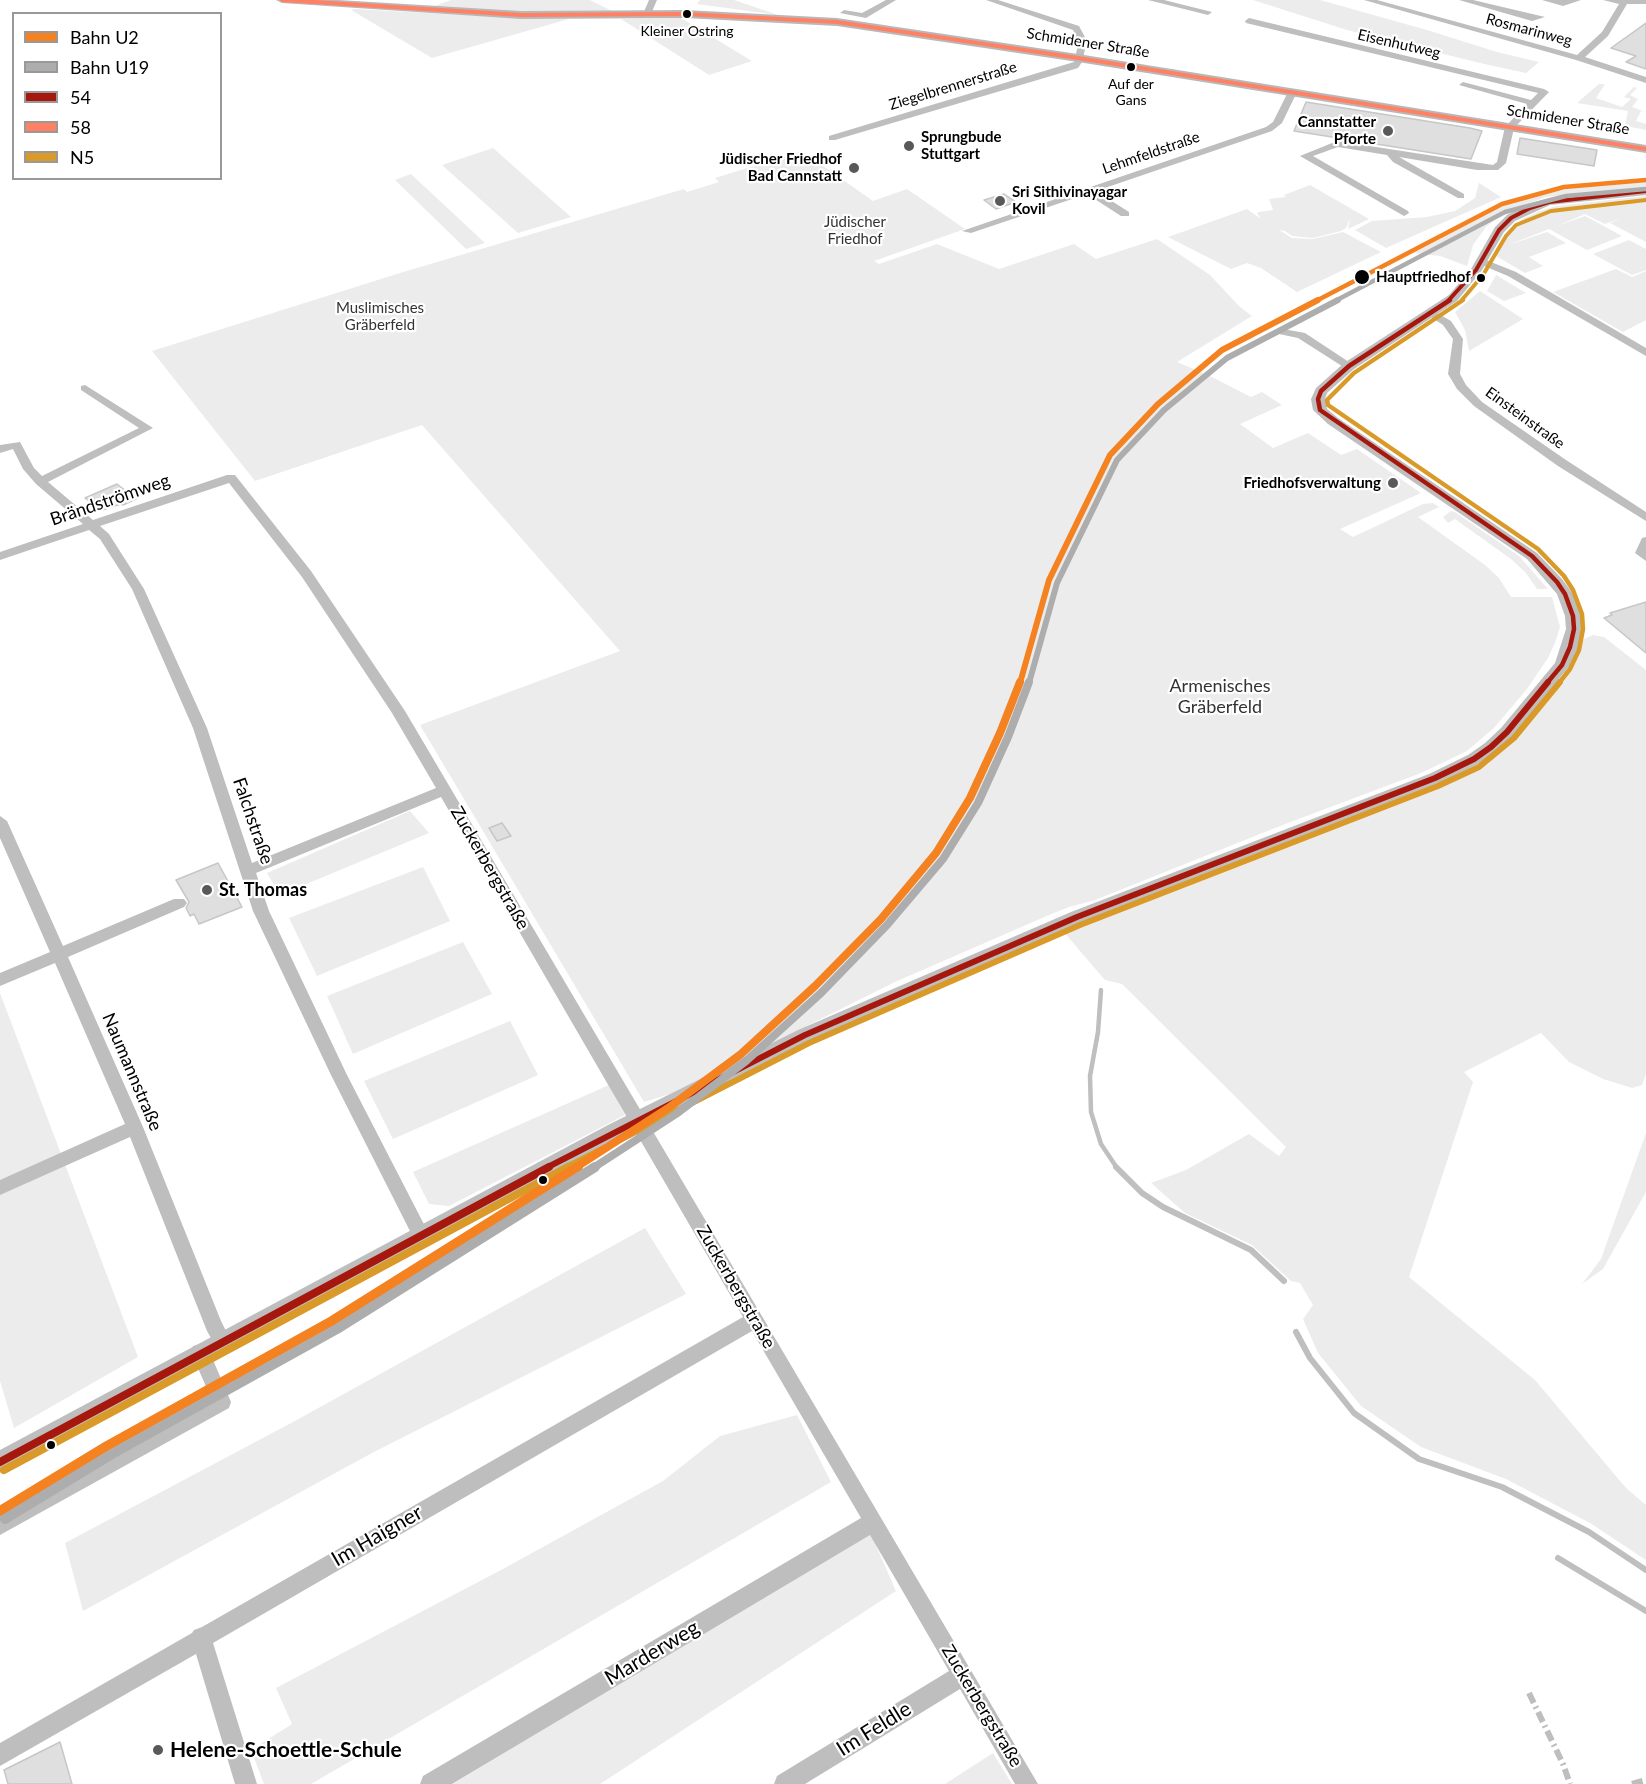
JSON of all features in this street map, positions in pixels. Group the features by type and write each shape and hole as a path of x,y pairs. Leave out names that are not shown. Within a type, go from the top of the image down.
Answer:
{"main road":[{"name":"Schmidener Straße","path":"282,0 521,15 647,14 837,22 1077,62 1103,62 1646,149"}],"street":[{"path":"647,14 652,0"},
{"path":"844,13 863,16 892,0"},
{"path":"990,0 1076,28 1083,41 1077,62"},
{"path":"1152,0 1186,3 1208,12"},
{"name":"Rosmarinweg","path":"1368,0 1579,58 1646,80"},
{"path":"1388,6 1397,0"},
{"path":"1463,0 1532,18 1541,17"},
{"path":"1546,0 1563,3 1576,0"},
{"path":"1607,0 1646,2"},
{"path":"1579,58 1605,34 1625,1"},
{"name":"Eisenhutweg","path":"1248,21 1544,92 1532,103"},
{"name":"Ziegelbrennerstraße","path":"832,138 1077,62"},
{"path":"1404,213 1305,156 1337,144 1495,168 1501,163 1510,127 1532,103 1462,85"},
{"name":"Lehmfeldstraße","path":"967,231 1269,129 1277,123 1292,92"},
{"path":"1390,153 1396,160 1461,196"},
{"path":"1088,190 1125,214"},
{"path":"0,1462 200,1352 638,1118 805,1035 1077,917 1435,778 1474,759 1507,732 1562,665 1570,647 1574,629 1570,606 1557,582 1532,556 1333,421 1320,410 1318,399 1321,391 1349,366 1432,314 1453,298 1476,270 1498,230 1511,218 1530,208 1579,198 1646,192"},
{"path":"1481,261 1512,274 1646,353"},
{"name":"Einsteinstraße","path":"1432,314 1447,323 1458,339 1454,374 1461,387 1478,404 1646,518"},
{"path":"1283,332 1301,334 1349,366"},
{"path":"40,481 147,428 85,388"},
{"name":"Falchstraße","path":"0,449 16,444 29,469 40,481 105,537 138,589 200,728 261,911 339,1075 420,1234"},
{"name":"Zuckerbergstraße","path":"231,478 307,574 398,711 1027,1784"},
{"name":"Brändströmweg","path":"0,556 231,478"},
{"path":"1646,541 1641,553 1646,557"},
{"name":"Zuckerbergstraße","path":"249,870 444,790"},
{"name":"Naumannstraße","path":"0,821 135,1127 213,1324 222,1341"},
{"path":"0,980 179,903"},
{"path":"0,1188 135,1127"},
{"name":"Im Haigner","path":"0,1755 201,1637 755,1320"},
{"path":"0,1525 222,1402 200,1352"},
{"name":"Marderweg","path":"431,1784 873,1522"},
{"path":"201,1637 246,1784"},
{"name":"Im Feldle","path":"785,1784 963,1675"}],"green space":[{"path":"451,0 590,0 610,10 608,12 535,12 429,8"},
{"path":"700,0 734,0 778,15 697,4"},
{"path":"1253,0 1320,0 1497,52 1539,62 1526,73 1347,30"},
{"path":"351,10 569,19 432,58"},
{"path":"681,18 752,61 709,75 621,19"},
{"path":"1599,84 1605,84 1596,98 1622,107 1631,99 1624,97 1634,87 1637,88 1630,95 1638,99 1632,107 1646,112 1641,111 1636,121 1646,124 1646,130 1625,126 1628,111 1577,103"},
{"path":"493,148 571,217 518,233 442,165"},
{"path":"802,151 873,201 907,189 965,229 874,261 879,264 937,244 999,269 1074,244 1096,259 1157,239 1210,275 1240,307 1252,316 1177,362 1251,397 1262,392 1282,405 1240,424 1273,448 1308,433 1341,455 1357,449 1421,493 1340,529 1353,537 1423,504 1433,503 1439,507 1418,517 1485,565 1499,578 1511,597 1552,597 1560,627 1548,658 1527,689 1494,728 1467,751 1421,773 1095,900 1049,915 895,982 670,1094 644,1102 420,725 620,651 422,425 255,481 152,351 400,273 684,189 687,192 719,182 715,178"},
{"path":"411,174 485,243 466,249 395,180"},
{"path":"1646,181 1646,188 1546,197 1505,212 1486,227 1473,245 1467,266 1440,256 1414,253 1496,209 1519,200 1576,187"},
{"path":"1479,183 1501,197 1386,248 1355,230 1372,221 1427,217 1455,211 1475,198"},
{"path":"1310,185 1369,219 1348,229 1350,218 1346,228 1341,231 1313,238 1292,236 1279,230 1292,238 1313,239 1343,232 1381,252 1297,292 1261,268 1247,263 1231,269 1168,237 1247,209 1261,219 1257,213 1273,210 1269,199 1286,197 1284,195"},
{"path":"1646,196 1646,242 1610,223 1622,218 1605,224 1585,214 1557,226 1585,216 1622,236 1587,250 1549,229 1508,245 1547,232 1566,243 1529,257 1543,266 1525,273 1496,256 1508,232 1521,220 1537,212 1556,206"},
{"path":"1629,240 1646,249 1646,270 1632,275 1593,254"},
{"path":"1616,269 1632,277 1646,271 1646,320 1623,332 1553,292"},
{"path":"1496,275 1526,293 1504,301 1487,291"},
{"path":"1480,291 1523,319 1469,351 1465,330 1455,312"},
{"path":"1451,511 1519,556 1548,589 1537,589 1526,573 1511,559 1455,519 1448,523 1443,517"},
{"path":"1593,635 1604,637 1646,670 1646,1074 1642,1085 1632,1088 1603,1079 1569,1062 1541,1033 1464,1072 1473,1082 1409,1277 1535,1380 1626,1488 1646,1505 1646,1560 1590,1523 1506,1479 1421,1447 1361,1406 1318,1353 1303,1319 1313,1305 1300,1283 1291,1281 1252,1245 1185,1213 1151,1183 1186,1170 1249,1134 1279,1156 1286,1147 1122,984 1105,980 1062,930 1488,764 1562,676 1580,641"},
{"path":"410,811 429,833 280,895 267,873"},
{"path":"423,867 450,921 317,976 289,918"},
{"path":"463,942 492,994 353,1054 327,996"},
{"path":"0,993 138,1357 14,1428 0,1381"},
{"path":"510,1021 538,1075 393,1139 364,1081"},
{"path":"609,1085 625,1115 449,1206 429,1204 413,1172"},
{"path":"1646,1133 1646,1192 1603,1269 1582,1284 1601,1259"},
{"path":"645,1228 686,1294 372,1453 83,1611 65,1543 293,1422"},
{"path":"797,1415 831,1482 311,1784 264,1784 251,1750 292,1724 276,1688 501,1570 663,1481 720,1436"},
{"path":"870,1532 896,1591 600,1784 453,1784"},
{"path":"993,1753 1012,1784 945,1784"}],"building":[{"path":"1646,23 1646,69 1626,62 1636,56 1611,48"},
{"name":"Cannstatter Pforte","path":"1306,102 1482,131 1471,159 1294,131"},
{"path":"1520,138 1597,150 1594,166 1517,154"},
{"name":"Sri Sithivinayagar Kovil","path":"1004,194 1016,202 996,209 984,200"},
{"path":"117,484 136,499 102,510 85,498"},
{"path":"1646,602 1646,653 1604,618 1612,615 1610,613"},
{"path":"502,823 511,836 497,841 489,828"},
{"name":"St. Thomas","path":"218,863 242,907 199,924 194,914 190,916 186,908 189,902 176,880"},
{"path":"60,1742 72,1784 8,1784 4,1770"}],"waterway":[{"path":"1101,990 1098,1032 1090,1076 1091,1112 1101,1144 1117,1168"},
{"path":"1117,1168 1142,1193 1163,1207 1251,1250 1284,1281"},
{"path":"1296,1332 1310,1358 1354,1413 1419,1459 1502,1487 1589,1532 1646,1570"},
{"path":"1558,1558 1646,1611"}],"railway":[{"path":"1529,1693 1563,1764 1570,1784"},
{"path":"1632,1784 1646,1780"}],"rail line":[{"name":"U2","path":"0,1511 107,1446 332,1321 590,1159 671,1106 741,1054 815,986 881,919 936,853 970,798 1000,733 1020,682 1049,580 1110,455 1158,404 1194,372 1222,350 1502,204 1564,187 1646,180"},
{"name":"U19","path":"5,1519 112,1454 337,1329 595,1167 676,1114 746,1061 821,993 887,925 943,859 978,803 1008,737 1028,685 1057,583 1117,460 1164,410 1200,379 1227,358 1505,212 1566,196 1646,189"}],"transit line":[{"name":"58","path":"282,0 521,15 685,14 837,22 1078,58 1646,149"},
{"name":"54","path":"0,1462 615,1131 805,1035 1077,917 1435,778 1474,759 1491,747 1507,732 1562,665 1570,647 1574,629 1573,616 1565,594 1557,582 1532,556 1333,421 1320,410 1318,399 1321,391 1349,366 1453,298 1476,270 1499,230 1511,218 1530,208 1549,202 1646,191"},
{"name":"N5","path":"4,1470 619,1139 809,1043 1080,925 1438,786 1479,767 1496,754 1514,738 1570,669 1579,650 1583,629 1582,614 1573,590 1564,576 1538,549 1338,414 1328,405 1327,400 1354,373 1459,304 1483,275 1506,236 1516,225 1551,211 1646,200"}],"place":[{"name":"Kleiner Ostring","path":"687,14"},
{"name":"Auf der Gans","path":"1131,67"},
{"name":"Cannstatter Pforte","path":"1388,131"},
{"name":"Sprungbude Stuttgart","path":"909,146"},
{"name":"Jüdischer Friedhof Bad Cannstatt","path":"854,168"},
{"name":"Sri Sithivinayagar Kovil","path":"1000,201"},
{"name":"Hauptfriedhof","path":"1362,277"},
{"name":"Friedhofsverwaltung","path":"1393,483"},
{"name":"St. Thomas","path":"207,890"},
{"name":"Helene-Schoettle-Schule","path":"158,1750"}],"park label":[{"name":"Jüdischer Friedhof","path":"855,230"},
{"name":"Muslimisches Gräberfeld","path":"380,316"},
{"name":"Armenisches Gräberfeld","path":"1220,696"}]}
